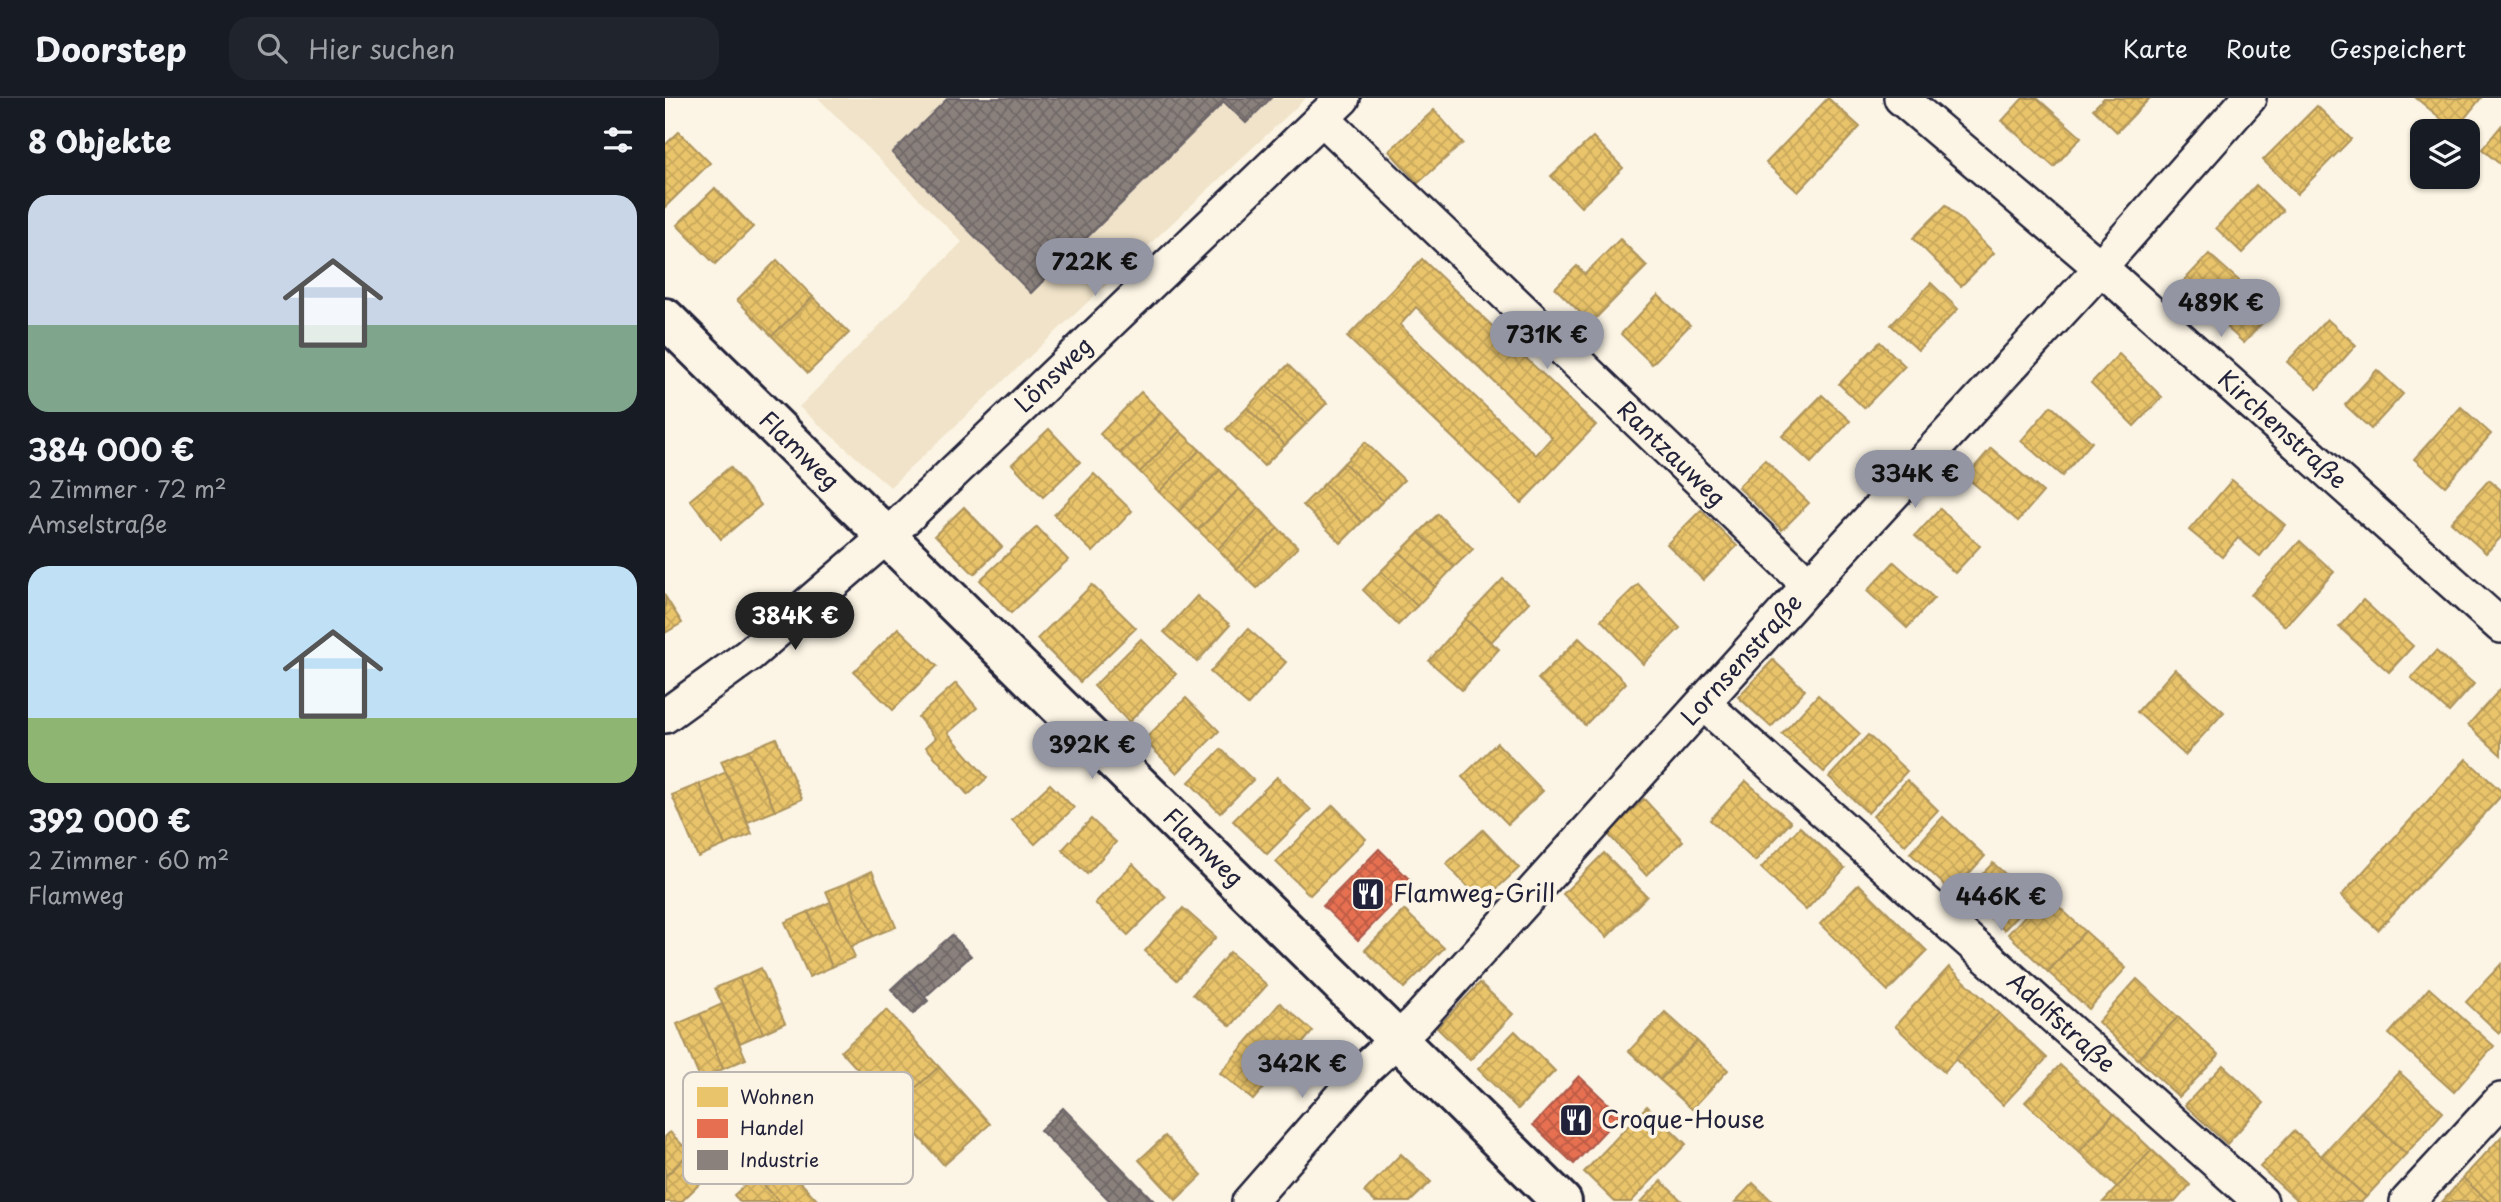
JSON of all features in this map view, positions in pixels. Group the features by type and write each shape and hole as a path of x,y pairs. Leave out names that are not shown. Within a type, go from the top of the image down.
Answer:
{"main road":[{"name":"Flamweg","path":"665,318 1562,1202"}],"street":[{"name":"Kirchenstraße","path":"1901,98 2094,275 2501,626"},
{"name":"Lornsenstraße","path":"1249,1202 1396,1037 1415,1023 1809,585 2094,275 2249,98"},
{"name":"Lönsweg","path":"665,716 750,655 886,537 1333,108"},
{"name":"Rantzauweg","path":"1333,108 1809,585"},
{"name":"Adolfstraße","path":"1704,704 2261,1202"},
{"path":"2407,1202 2501,1100"}],"shaded area":[{"path":"818,98 1306,98 890,487 799,407 962,242"}],"building: Wohnen":[{"path":"1828,98 1860,127 1798,192 1766,163"},
{"path":"2023,98 2037,98 2081,137 2054,167 2002,121"},
{"path":"2104,98 2150,98 2117,132 2093,109"},
{"path":"2416,98 2481,98 2464,119 2442,119"},
{"path":"2317,106 2351,139 2297,194 2263,160"},
{"path":"1434,110 1463,143 1418,183 1389,151"},
{"path":"2501,126 2501,165 2482,149"},
{"path":"679,132 710,163 665,207 665,145"},
{"path":"1593,137 1623,168 1581,207 1551,176"},
{"path":"2256,185 2283,211 2242,253 2216,228"},
{"path":"715,188 753,227 715,264 677,225"},
{"path":"1946,205 1994,253 1961,286 1913,238"},
{"path":"1620,239 1647,266 1591,323 1555,288 1577,266 1585,274"},
{"path":"2209,254 2273,311 2244,343 2180,285"},
{"path":"1422,259 1596,425 1521,503 1347,337","holes":["1416,307 1552,437 1536,455 1400,325"]},
{"path":"777,260 813,297 772,336 737,300"},
{"path":"1931,283 1958,309 1918,350 1891,325"},
{"path":"1658,295 1690,325 1652,364 1621,334"},
{"path":"813,297 849,333 808,373 772,336"},
{"path":"2327,319 2356,345 2317,389 2287,362"},
{"path":"1880,342 1905,366 1864,408 1839,384"},
{"path":"2119,354 2162,397 2134,426 2091,383"},
{"path":"1288,365 1327,403 1306,424 1267,386"},
{"path":"2377,370 2403,394 2371,429 2345,405"},
{"path":"1267,386 1306,424 1285,445 1247,408"},
{"path":"1141,392 1161,412 1120,453 1100,434"},
{"path":"1822,395 1850,421 1811,463 1782,436"},
{"path":"2051,406 2092,442 2062,476 2021,441"},
{"path":"2461,407 2491,434 2445,486 2414,459"},
{"path":"1247,408 1285,445 1264,466 1226,429"},
{"path":"1161,412 1180,431 1140,472 1120,453"},
{"path":"1049,429 1080,462 1043,497 1012,464"},
{"path":"1180,431 1200,450 1159,492 1140,472"},
{"path":"1365,442 1404,480 1383,501 1344,463"},
{"path":"1991,448 2043,492 2018,521 1966,477"},
{"path":"1200,450 1220,470 1179,511 1159,492"},
{"path":"1765,460 1809,503 1782,530 1738,487"},
{"path":"1344,463 1383,501 1362,522 1324,484"},
{"path":"730,467 761,505 721,539 690,500"},
{"path":"1220,470 1239,489 1198,530 1179,511"},
{"path":"1094,474 1132,511 1093,552 1054,515"},
{"path":"2232,480 2285,525 2260,556 2238,538 2222,557 2189,530"},
{"path":"2489,480 2501,490 2501,537 2486,553 2451,522"},
{"path":"1324,484 1362,522 1341,543 1303,505"},
{"path":"1239,489 1259,508 1218,549 1198,530"},
{"path":"964,507 1002,547 974,574 935,535"},
{"path":"1259,508 1278,528 1237,569 1218,549"},
{"path":"1940,509 1980,546 1955,573 1915,536"},
{"path":"1701,510 1737,546 1703,580 1667,544"},
{"path":"1438,514 1473,549 1454,567 1419,533"},
{"path":"1037,527 1068,560 1011,613 980,580"},
{"path":"1278,528 1298,547 1257,588 1237,569"},
{"path":"1419,533 1454,567 1435,587 1400,552"},
{"path":"2300,541 2334,572 2285,626 2251,595"},
{"path":"1400,552 1435,587 1417,606 1381,571"},
{"path":"1894,562 1934,598 1907,628 1867,591"},
{"path":"1381,571 1417,606 1398,625 1363,590"},
{"path":"1503,579 1529,602 1491,642 1465,619"},
{"path":"1638,584 1680,628 1643,664 1601,620"},
{"path":"1092,585 1136,628 1080,682 1037,639"},
{"path":"665,596 682,623 665,633"},
{"path":"1197,596 1230,625 1197,662 1164,632"},
{"path":"2363,600 2413,646 2389,672 2339,627"},
{"path":"1465,619 1499,649 1462,690 1429,661"},
{"path":"898,628 937,666 893,710 854,672"},
{"path":"1248,629 1286,662 1248,705 1210,672"},
{"path":"1579,638 1626,683 1585,725 1538,679"},
{"path":"1141,639 1176,674 1129,722 1094,686"},
{"path":"2436,651 2474,684 2449,712 2411,678"},
{"path":"1773,660 1805,690 1771,727 1738,697"},
{"path":"2175,669 2224,712 2185,755 2137,712"},
{"path":"956,683 977,708 948,733 987,778 968,795 926,747 936,738 918,717"},
{"path":"2501,688 2501,755 2468,725"},
{"path":"1818,695 1860,734 1824,772 1782,734"},
{"path":"1186,698 1219,731 1177,773 1144,740"},
{"path":"1868,735 1907,771 1868,813 1829,777"},
{"path":"776,738 802,799 775,811 748,750"},
{"path":"1497,743 1543,791 1508,824 1462,777"},
{"path":"1221,749 1253,780 1220,813 1189,782"},
{"path":"748,750 775,811 748,822 721,761"},
{"path":"2466,759 2501,791 2501,796 2378,930 2341,896"},
{"path":"726,772 752,834 725,845 699,784"},
{"path":"1277,777 1311,810 1267,854 1233,821"},
{"path":"1907,780 1938,810 1905,845 1873,816"},
{"path":"1746,781 1791,822 1755,861 1710,820"},
{"path":"699,784 725,845 698,857 672,795"},
{"path":"1050,784 1074,808 1035,844 1012,820"},
{"path":"1644,799 1683,841 1646,875 1607,833"},
{"path":"1333,805 1366,839 1310,895 1276,862"},
{"path":"1943,817 1985,856 1952,892 1910,853"},
{"path":"1091,819 1116,842 1087,874 1062,850"},
{"path":"1800,827 1845,868 1806,910 1761,868"},
{"path":"1483,830 1519,868 1482,902 1446,864"},
{"path":"1604,853 1647,896 1607,937 1563,894"},
{"path":"1993,863 2033,899 2004,930 1964,893"},
{"path":"1133,864 1166,897 1128,935 1095,903"},
{"path":"872,871 896,927 873,936 849,882"},
{"path":"849,882 873,936 850,947 826,891"},
{"path":"1859,884 1927,951 1888,991 1820,924"},
{"path":"2045,894 2085,931 2048,972 2008,934"},
{"path":"830,902 855,957 832,967 808,912"},
{"path":"1183,908 1216,937 1177,980 1145,951"},
{"path":"1404,910 1444,948 1404,988 1365,950"},
{"path":"808,912 832,967 809,977 785,922"},
{"path":"2085,931 2126,968 2089,1009 2048,972"},
{"path":"1230,952 1267,985 1231,1026 1193,994"},
{"path":"2501,964 2501,1031 2499,1033 2466,1002"},
{"path":"1949,967 1999,1013 1944,1072 1895,1026"},
{"path":"761,968 785,1023 763,1033 739,978"},
{"path":"739,978 763,1033 740,1043 715,988"},
{"path":"2137,979 2178,1017 2138,1059 2098,1022"},
{"path":"1480,983 1513,1014 1470,1060 1437,1028"},
{"path":"2429,988 2494,1046 2454,1092 2389,1034"},
{"path":"1280,1003 1313,1031 1253,1100 1220,1073"},
{"path":"722,1004 746,1059 723,1069 700,1014"},
{"path":"887,1010 939,1067 913,1090 913,1072 860,1072 841,1051"},
{"path":"1665,1012 1697,1041 1660,1080 1629,1051"},
{"path":"1999,1013 2047,1058 2003,1105 1955,1059"},
{"path":"700,1014 723,1069 716,1072 697,1072 677,1024"},
{"path":"2178,1017 2219,1055 2179,1097 2138,1059"},
{"path":"1515,1031 1555,1071 1518,1109 1478,1069"},
{"path":"1697,1041 1728,1070 1692,1109 1660,1080"},
{"path":"2060,1065 2114,1114 2079,1152 2025,1102"},
{"path":"2223,1065 2264,1103 2227,1144 2185,1105"},
{"path":"939,1067 990,1124 944,1165 913,1130 913,1090"},
{"path":"2399,1072 2443,1112 2406,1154 2361,1112"},
{"path":"1647,1106 1686,1144 1631,1202 1615,1202 1584,1172"},
{"path":"2361,1112 2406,1154 2366,1197 2321,1156"},
{"path":"2114,1114 2152,1150 2117,1188 2079,1152"},
{"path":"2294,1131 2366,1197 2361,1202 2299,1202 2260,1167"},
{"path":"670,1132 683,1146 683,1160 665,1177 665,1137"},
{"path":"1165,1136 1202,1175 1176,1200 1139,1160"},
{"path":"2501,1137 2501,1202 2489,1202 2463,1178"},
{"path":"2152,1150 2190,1185 2175,1202 2103,1202"},
{"path":"1401,1154 1431,1182 1410,1202 1375,1202 1364,1192"},
{"path":"683,1160 683,1184 700,1184 681,1202 665,1202 665,1177"},
{"path":"2463,1178 2489,1202 2442,1202"},
{"path":"1661,1181 1683,1202 1641,1202"},
{"path":"1753,1183 1773,1202 1735,1202"},
{"path":"746,1184 763,1184 780,1202 740,1202 734,1195"},
{"path":"763,1184 802,1184 819,1202 780,1202"}],"building: Handel":[{"name":"Flamweg-Grill","path":"1379,849 1413,883 1358,940 1323,906"},
{"name":"Croque-House","path":"1579,1076 1620,1115 1574,1164 1533,1125"}],"building: Industrie":[{"path":"948,98 1271,98 1246,123 1224,102 1031,293 892,153"},
{"path":"952,935 971,956 925,997 906,975"},
{"path":"906,975 928,1001 913,1014 891,989"},
{"path":"1063,1108 1155,1202 1111,1202 1040,1130"}],"place":[{"name":"Flamweg-Grill","path":"1368,894"},
{"name":"Croque-House","path":"1576,1120"}]}
